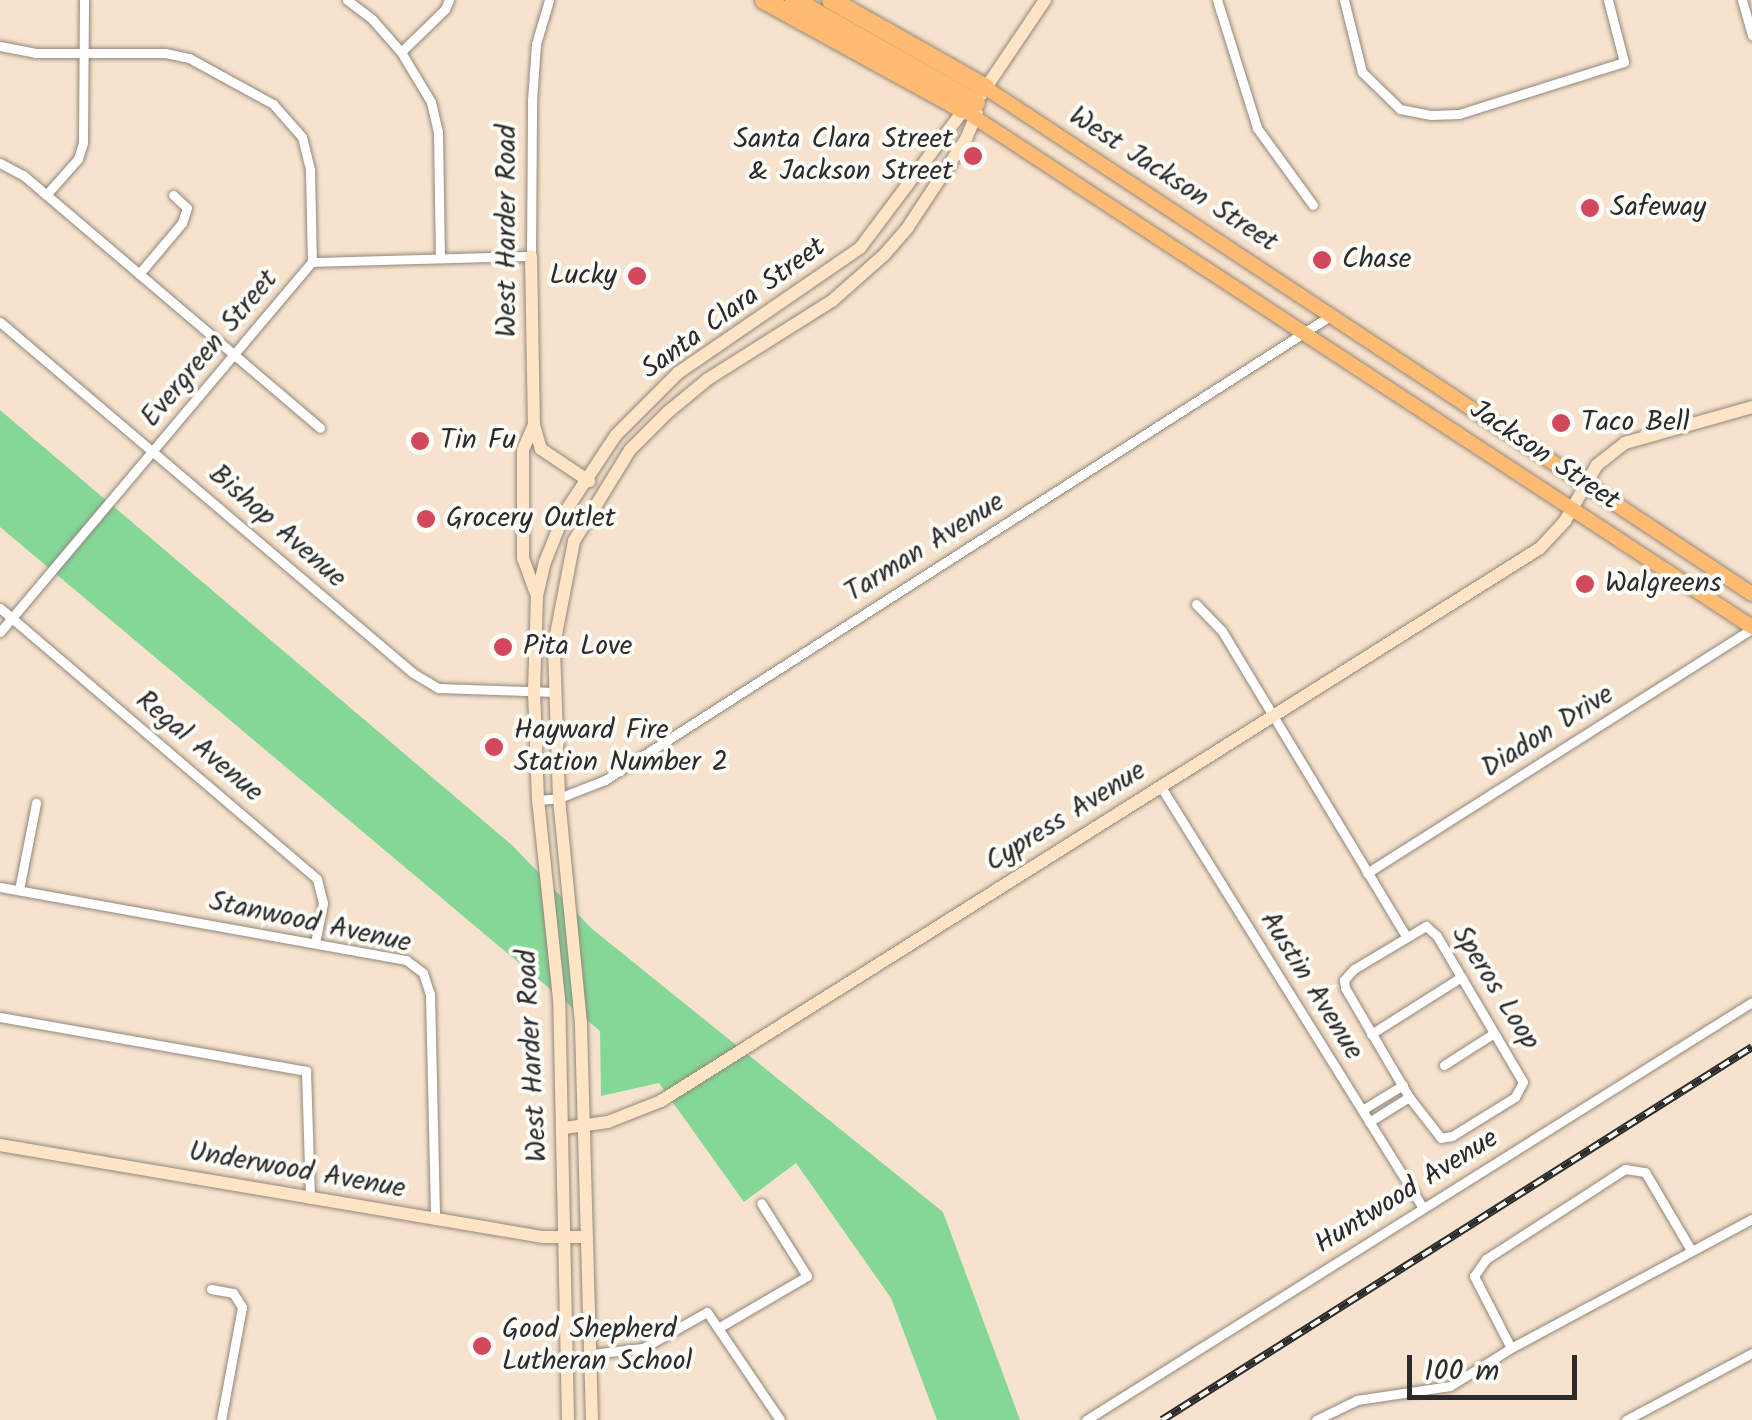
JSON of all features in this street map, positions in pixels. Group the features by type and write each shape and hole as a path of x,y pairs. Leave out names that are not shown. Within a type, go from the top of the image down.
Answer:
{"highway":[{"path":"764,0 975,105"},
{"path":"794,0 975,105"},
{"path":"831,0 975,105"}],"main road":[{"name":"Santa Clara Street","path":"534,691 537,596 554,536 584,479 616,435 678,374 860,248 975,105 1045,0"},
{"name":"Santa Clara Street","path":"555,692 554,645 561,589 574,541 602,489 668,412 708,379 832,301 884,255 908,227 975,105"},
{"name":"West Jackson Street","path":"975,105 1330,316"},
{"name":"West Jackson Street","path":"975,105 1306,331"},
{"name":"West Harder Road","path":"532,256 534,425 524,450 523,558 537,596"},
{"name":"Jackson Street","path":"1330,316 1752,594"},
{"name":"Jackson Street","path":"1306,331 1752,628"},
{"name":"Cypress Avenue","path":"564,1128 631,1115 662,1101 1540,548 1574,509 1597,465 1625,443 1752,407"},
{"path":"534,425 541,450 602,489"},
{"name":"West Harder Road","path":"534,691 538,800 559,999 568,1420"},
{"name":"West Harder Road","path":"555,692 559,798 581,1023 592,1420"},
{"path":"536,736 556,736"},
{"name":"Underwood Avenue","path":"0,1146 434,1220 586,1237"}],"street":[{"path":"46,195 78,159 82,143 84,0"},
{"path":"347,0 372,19 401,52 431,102 438,132 440,258"},
{"path":"401,52 445,10 448,0"},
{"name":"West Harder Road","path":"532,256 532,100 536,44 549,0"},
{"path":"1217,0 1257,128 1313,205"},
{"path":"1344,0 1362,72 1400,109 1431,115 1460,114 1624,62 1608,0"},
{"path":"1742,0 1752,36"},
{"path":"0,46 36,53 164,53 189,58 226,76 291,120 302,137 310,170 312,262"},
{"path":"0,163 46,195 320,428"},
{"path":"139,274 182,223 187,208 173,195"},
{"name":"Evergreen Street","path":"0,632 312,262 532,256"},
{"name":"Tarman Avenue","path":"538,800 559,798 605,780 1330,316"},
{"name":"Bishop Avenue","path":"0,322 414,674 438,688 555,692"},
{"path":"1196,604 1222,631 1406,936"},
{"name":"Regal Avenue","path":"0,608 318,878 322,903 315,943"},
{"name":"Diadon Drive","path":"1367,873 1752,628"},
{"name":"Austin Avenue","path":"1161,787 1423,1208"},
{"path":"19,890 36,803"},
{"name":"Stanwood Avenue","path":"0,887 406,960 423,972 430,994 434,1220"},
{"name":"Speros Loop","path":"1422,926 1432,929 1523,1082 1515,1096 1452,1136 1441,1138 1409,1097 1344,988 1344,980 1354,968 1406,936 1422,926"},
{"path":"1371,1034 1461,977"},
{"name":"Huntwood Avenue","path":"1086,1420 1752,1002"},
{"path":"0,1017 306,1071 310,1199"},
{"path":"1444,1064 1494,1033"},
{"path":"1362,1110 1402,1085"},
{"path":"1369,1122 1409,1097"},
{"path":"1511,1348 1474,1276 1486,1260 1624,1170 1645,1172 1690,1250"},
{"path":"718,1328 806,1276 761,1203"},
{"path":"1316,1420 1357,1400 1450,1386 1511,1348 1752,1219"},
{"path":"211,1290 233,1293 242,1308 222,1420"},
{"path":"592,1354 643,1348 707,1312 780,1420"},
{"path":"1626,1420 1752,1353"}],"green space":[{"path":"0,410 513,846 591,928 943,1212 1020,1420 937,1420 891,1298 796,1163 744,1202 659,1083 601,1096 600,1031 0,527"}],"railway":[{"path":"1162,1420 1752,1047"}],"place":[{"name":"Santa Clara Street & Jackson Street","path":"973,156"},
{"name":"Safeway","path":"1590,208"},
{"name":"Chase","path":"1322,260"},
{"name":"Lucky","path":"637,276"},
{"name":"Taco Bell","path":"1561,423"},
{"name":"Tin Fu","path":"420,441"},
{"name":"Grocery Outlet","path":"426,519"},
{"name":"Walgreens","path":"1585,584"},
{"name":"Pita Love","path":"503,647"},
{"name":"Hayward Fire Station Number 2","path":"494,747"},
{"name":"Good Shepherd Lutheran School","path":"482,1346"}]}
